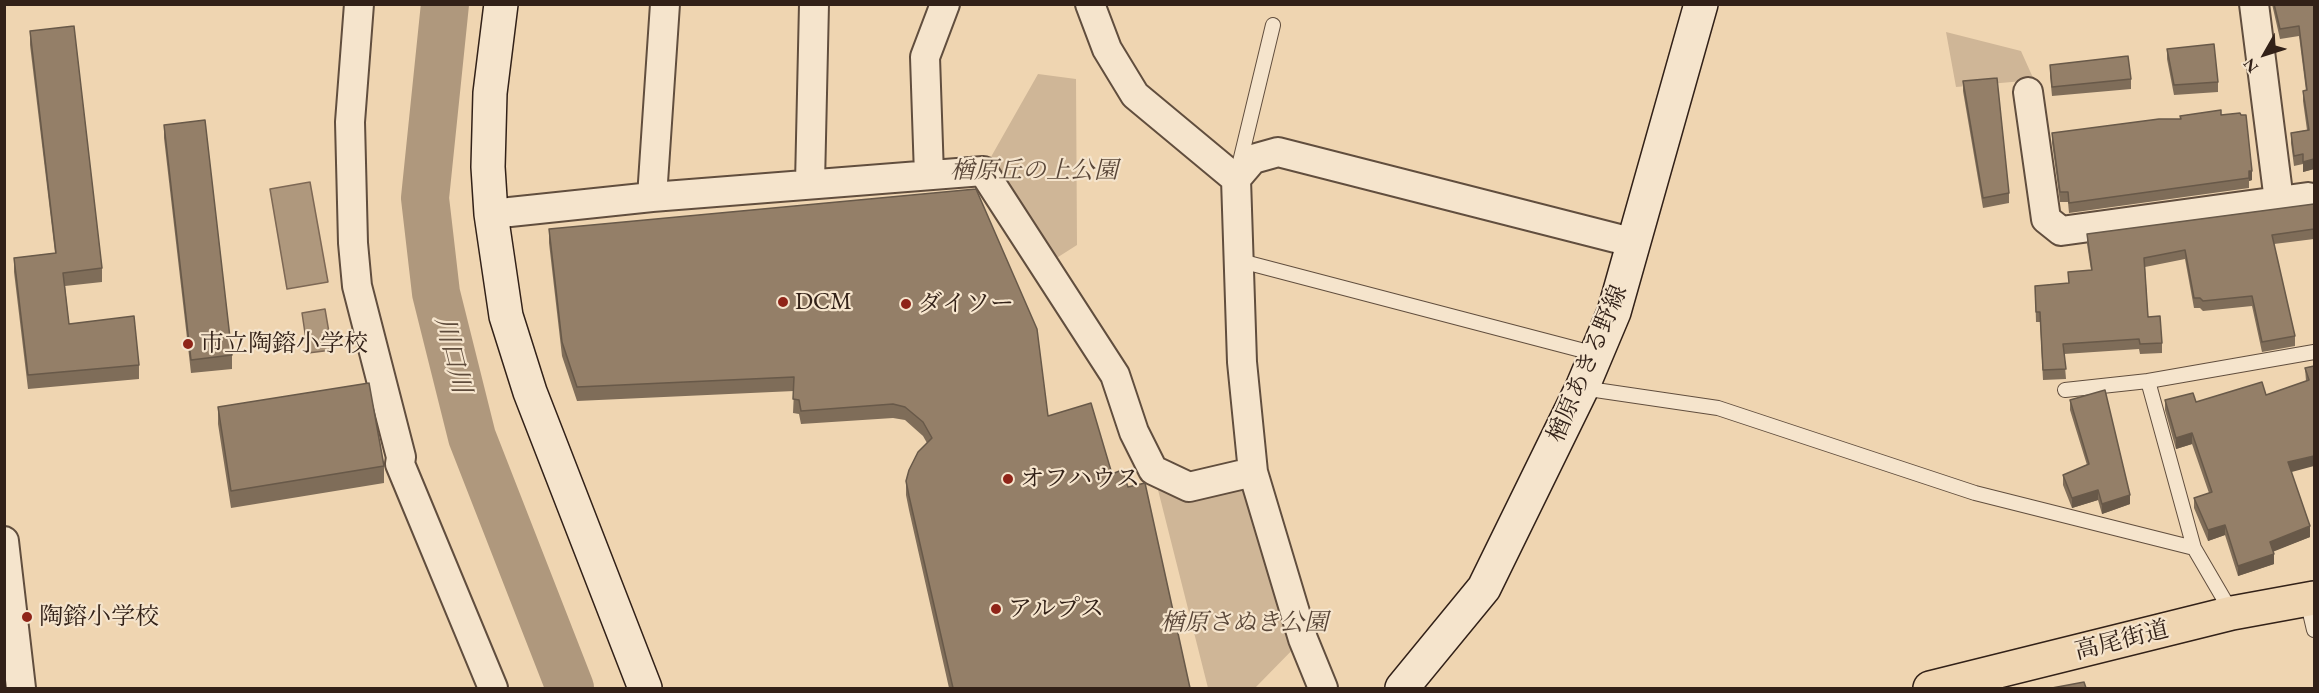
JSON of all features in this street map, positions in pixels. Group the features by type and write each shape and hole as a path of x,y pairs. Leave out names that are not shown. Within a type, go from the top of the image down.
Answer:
{"main road":[{"path":"501,4 490,93 490,214 506,316 530,392 645,688"},
{"name":"楢原あきる野線","path":"1402,688 1484,588 1582,388 1614,312 1701,4"},
{"name":"高尾街道","path":"1930,688 2232,612 2312,609"}],"street":[{"path":"359,4 350,122 353,243 357,286 401,457 400,464 491,688"},
{"path":"652,197 665,4"},
{"path":"810,183 814,4"},
{"path":"928,175 925,57 945,4"},
{"path":"1090,4 1107,49 1135,96 1236,179"},
{"path":"2254,4 2279,201"},
{"path":"2028,92 2046,219 2061,231 2307,197"},
{"path":"1323,688 1303,639 1253,471 1242,362 1236,179 1253,159 1278,152 1635,243"},
{"path":"490,214 810,183 983,171 1115,375 1134,432 1154,470 1189,487 1253,471"},
{"path":"4,541 21,688"}],"lane":[{"path":"1236,179 1273,25"},
{"path":"1237,260 1596,354"},
{"path":"2066,390 2148,381 2314,352"},
{"path":"2148,381 2194,548 2232,612"},
{"path":"1582,388 1718,408 1975,493 2194,548"}],"green space":[{"path":"1946,32 2021,51 2034,80 1956,87"},
{"name":"楢原丘の上公園","path":"1038,74 1076,79 1077,245 1044,266 983,171"},
{"name":"楢原さぬき公園","path":"1153,470 1189,487 1253,472 1303,639 1255,688 1208,688"}],"shaded area":[{"path":"310,182 328,282 287,289 270,189"},
{"path":"325,309 332,350 308,353 302,313"}],"building":[{"path":"2274,4 2314,4 2314,159 2303,162 2303,154 2294,156 2291,133 2309,130 2303,91 2307,90 2299,26 2280,29"},
{"path":"74,26 102,268 63,273 69,324 134,316 139,365 28,375 14,258 56,253 30,31"},
{"path":"2214,44 2218,82 2174,85 2167,49"},
{"path":"2128,56 2131,79 2052,87 2050,65"},
{"path":"1997,78 2009,193 1983,198 1963,81"},
{"path":"2221,110 2221,115 2240,113 2246,115 2252,171 2249,171 2249,178 2069,203 2068,192 2060,192 2052,133 2159,119 2181,119 2180,116"},
{"path":"205,120 232,355 191,360 164,125"},
{"path":"976,189 1037,329 1048,416 1091,403 1112,474 1122,470 1128,487 1145,483 1190,688 953,688 906,481 918,452 932,438 923,422 905,407 893,404 801,411 799,400 793,399 794,377 577,387 562,342 549,229"},
{"path":"2314,204 2314,229 2272,235 2295,336 2262,342 2252,296 2203,301 2200,298 2194,298 2185,250 2144,258 2148,317 2160,316 2162,343 2140,344 2139,339 2063,344 2066,369 2043,370 2040,312 2036,312 2035,286 2069,283 2068,272 2092,270 2087,234"},
{"path":"2314,366 2314,456 2288,462 2310,526 2270,542 2274,554 2238,566 2225,525 2208,530 2194,498 2212,492 2192,433 2176,438 2165,400 2193,393 2196,402 2262,382 2266,395 2309,380 2305,368"},
{"path":"369,383 384,466 231,491 218,407"},
{"path":"2105,390 2130,495 2102,504 2098,490 2072,498 2063,475 2089,464 2070,400"},
{"path":"2084,682 2086,688 2052,688"}],"waterway":[{"name":"川口川","path":"445,4 425,198 436,293 472,437 570,688"}],"place":[{"name":"DCM","path":"783,302"},
{"name":"ダイソー","path":"906,304"},
{"name":"市立陶鎔小学校","path":"188,344"},
{"name":"オフハウス","path":"1008,479"},
{"name":"アルプス","path":"996,609"},
{"name":"陶鎔小学校","path":"27,617"}]}
